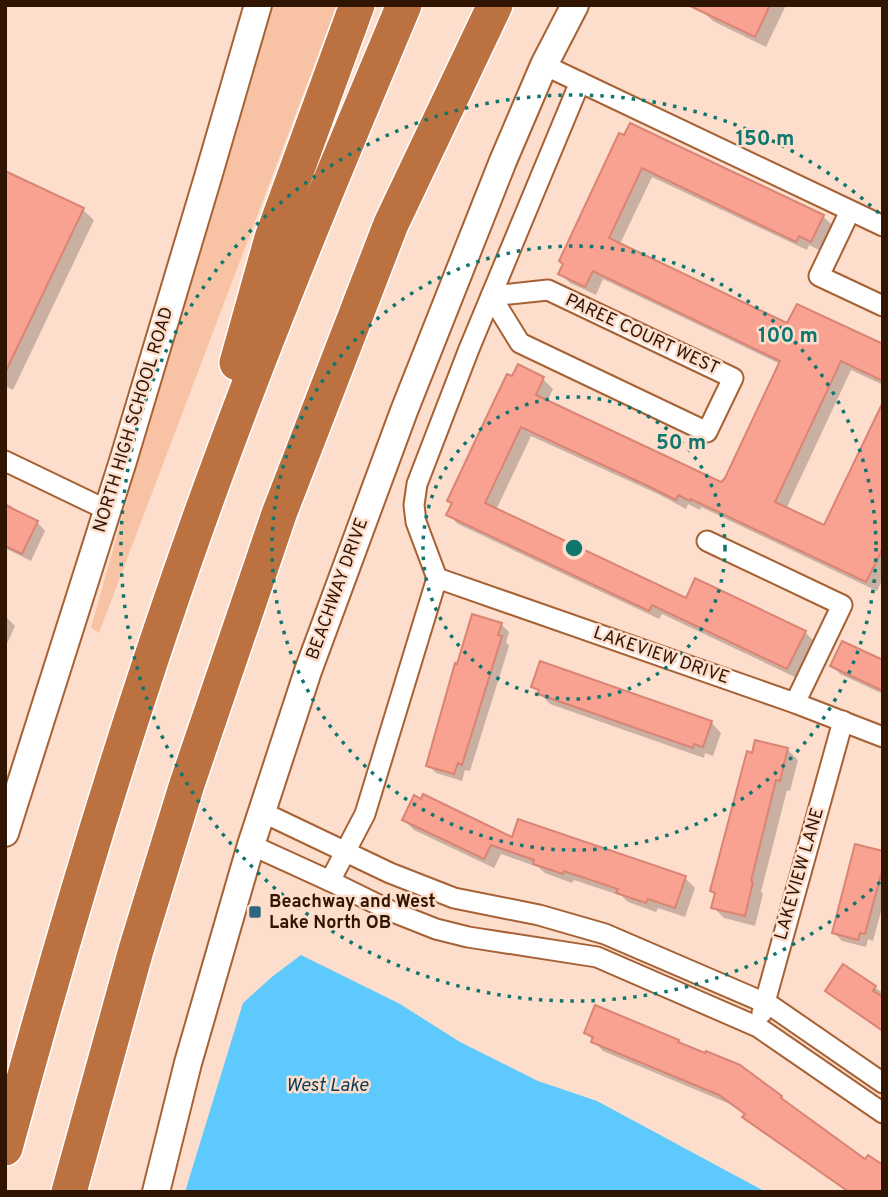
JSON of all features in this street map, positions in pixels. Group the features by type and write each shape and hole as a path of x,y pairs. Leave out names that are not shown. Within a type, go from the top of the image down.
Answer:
{"highway":[{"path":"163,624 272,238 357,5"},
{"path":"5,1148 45,1001 163,624 231,432 305,242 404,5"},
{"path":"69,1192 132,963 187,784 279,514 391,224 495,5"},
{"path":"391,224 493,58 519,5"}],"street":[{"name":"NORTH HIGH SCHOOL ROAD","path":"5,833 107,510 258,5"},
{"name":"BEACHWAY DRIVE","path":"156,1192 188,1063 251,845 308,671 404,411 503,161 544,65 575,5"},
{"path":"544,65 883,226"},
{"path":"330,881 365,814 438,578 416,522 417,484 468,349 579,82"},
{"path":"850,211 819,276 883,306"},
{"name":"PAREE COURT WEST","path":"548,290 733,378 707,432 520,344 491,296 548,290"},
{"path":"5,461 107,510"},
{"path":"707,541 842,605 795,703"},
{"name":"LAKEVIEW DRIVE","path":"438,578 795,703 883,737"},
{"name":"LAKEVIEW LANE","path":"758,1027 843,721"},
{"path":"262,813 414,884 454,898 539,915 605,934 764,1003 883,1083"},
{"path":"251,845 393,912 448,933 597,957 758,1027 883,1113"}],"shaded area":[{"path":"270,5 337,5 99,633 91,628 179,314"}],"water":[{"name":"West Lake","path":"301,955 400,1004 460,1042 538,1081 597,1101 766,1192 185,1192 243,1003"}],"building":[{"path":"688,5 770,5 755,37"},
{"path":"630,123 824,215 811,242 799,236 796,242 642,168 609,238 787,323 797,304 883,344 883,381 841,361 775,502 824,525 883,402 883,548 866,582 691,499 690,501 678,495 676,500 521,427 485,503 686,598 695,578 806,631 787,669 652,605 649,611 446,515 452,503 447,501 494,401 507,374 512,376 518,364 544,377 536,395 721,482 780,361 593,271 585,287 558,274 563,264 559,261 619,133 624,135"},
{"path":"5,171 84,208 5,373"},
{"path":"5,505 38,521 22,554 5,546"},
{"path":"472,614 502,623 498,635 502,636 462,765 458,763 454,774 426,766"},
{"path":"842,641 883,660 883,691 830,666"},
{"path":"540,661 712,721 703,747 694,744 693,748 538,694 539,690 531,687"},
{"path":"755,740 788,748 780,781 776,780 745,916 711,908 715,893 710,891 747,751 752,753"},
{"path":"423,794 512,837 518,819 686,876 675,908 648,899 646,903 616,893 618,889 533,864 534,860 491,845 484,859 402,820 414,795 421,799"},
{"path":"855,844 883,851 883,868 865,934 860,933 858,940 832,933"},
{"path":"843,964 876,986 873,991 883,997 883,1031 825,991"},
{"path":"595,1005 679,1040 678,1042 740,1065 865,1159 868,1155 883,1165 883,1192 849,1192 742,1117 745,1114 719,1095 591,1042 593,1037 584,1033"}],"place":[{"name":"Beachway and West Lake North OB","path":"255,912"}]}
